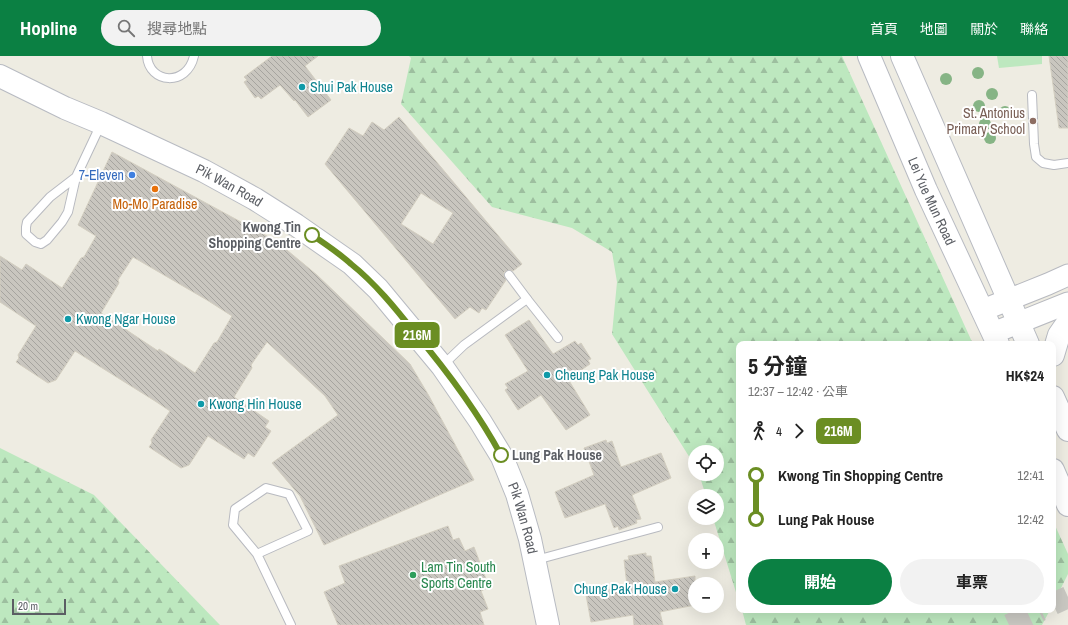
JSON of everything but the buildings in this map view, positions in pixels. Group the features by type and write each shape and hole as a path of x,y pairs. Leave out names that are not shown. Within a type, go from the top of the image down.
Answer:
{"main road":[{"name":"Lei Yue Mun Road","path":"869,56 926,190 996,339"},
{"name":"Lei Yue Mun Road","path":"902,56 1027,341"},
{"name":"Pik Wan Road","path":"0,76 65,108 204,171 255,199 296,225 352,264 378,289 442,366 480,421 502,457 517,494 530,539 548,625"},
{"path":"1056,345 1059,335 1068,322"},
{"path":"1056,404 1068,430"},
{"path":"1056,477 1068,505"}],"street":[{"path":"983,310 1068,275"},
{"path":"996,339 1019,324 1068,303"}],"lane":[{"path":"147,56 149,65 160,76 174,78 181,76 188,71 194,56"},
{"path":"1032,96 1036,156 1043,163 1054,165 1068,163"},
{"path":"76,177 50,197 27,222 26,234 35,242 41,244 47,240 68,212 76,177 101,123"},
{"path":"509,275 558,338"},
{"path":"442,366 464,345 527,299"},
{"path":"257,554 308,531 289,494 266,488 235,509 232,525 257,554 291,625"},
{"path":"535,560 658,527"}],"green space":[{"path":"409,56 842,56 972,341 736,341 736,592 724,554 724,533 718,533 715,525 724,525 724,489 704,489 701,481 724,481 724,445 688,445 688,455 612,334 617,282 612,252 572,228 492,207 401,104 411,58"},
{"path":"997,56 1042,56 1042,64 999,68"},
{"path":"0,448 94,495 220,625 0,625"},
{"path":"1056,528 1068,554 1068,574 1056,598"},
{"path":"743,613 1048,613 1042,625 746,625"}],"tunnel":[{"path":"1056,603 1068,597"},
{"path":"1009,625 1035,613"}],"bus line":[{"name":"216M","path":"312,235 352,264 378,289 442,366 480,421 501,455"}],"place":[{"name":"Shui Pak House","path":"302,87"},
{"name":"St. Antonius Primary School","path":"1033,121"},
{"name":"7-Eleven","path":"132,175"},
{"name":"Mo-Mo Paradise","path":"155,189"},
{"name":"Kwong Tin Shopping Centre","path":"312,235"},
{"name":"Kwong Ngar House","path":"68,319"},
{"name":"Cheung Pak House","path":"547,375"},
{"name":"Kwong Hin House","path":"201,404"},
{"name":"Lung Pak House","path":"501,455"},
{"name":"Lam Tin South Sports Centre","path":"413,575"},
{"name":"Chung Pak House","path":"675,589"}]}
